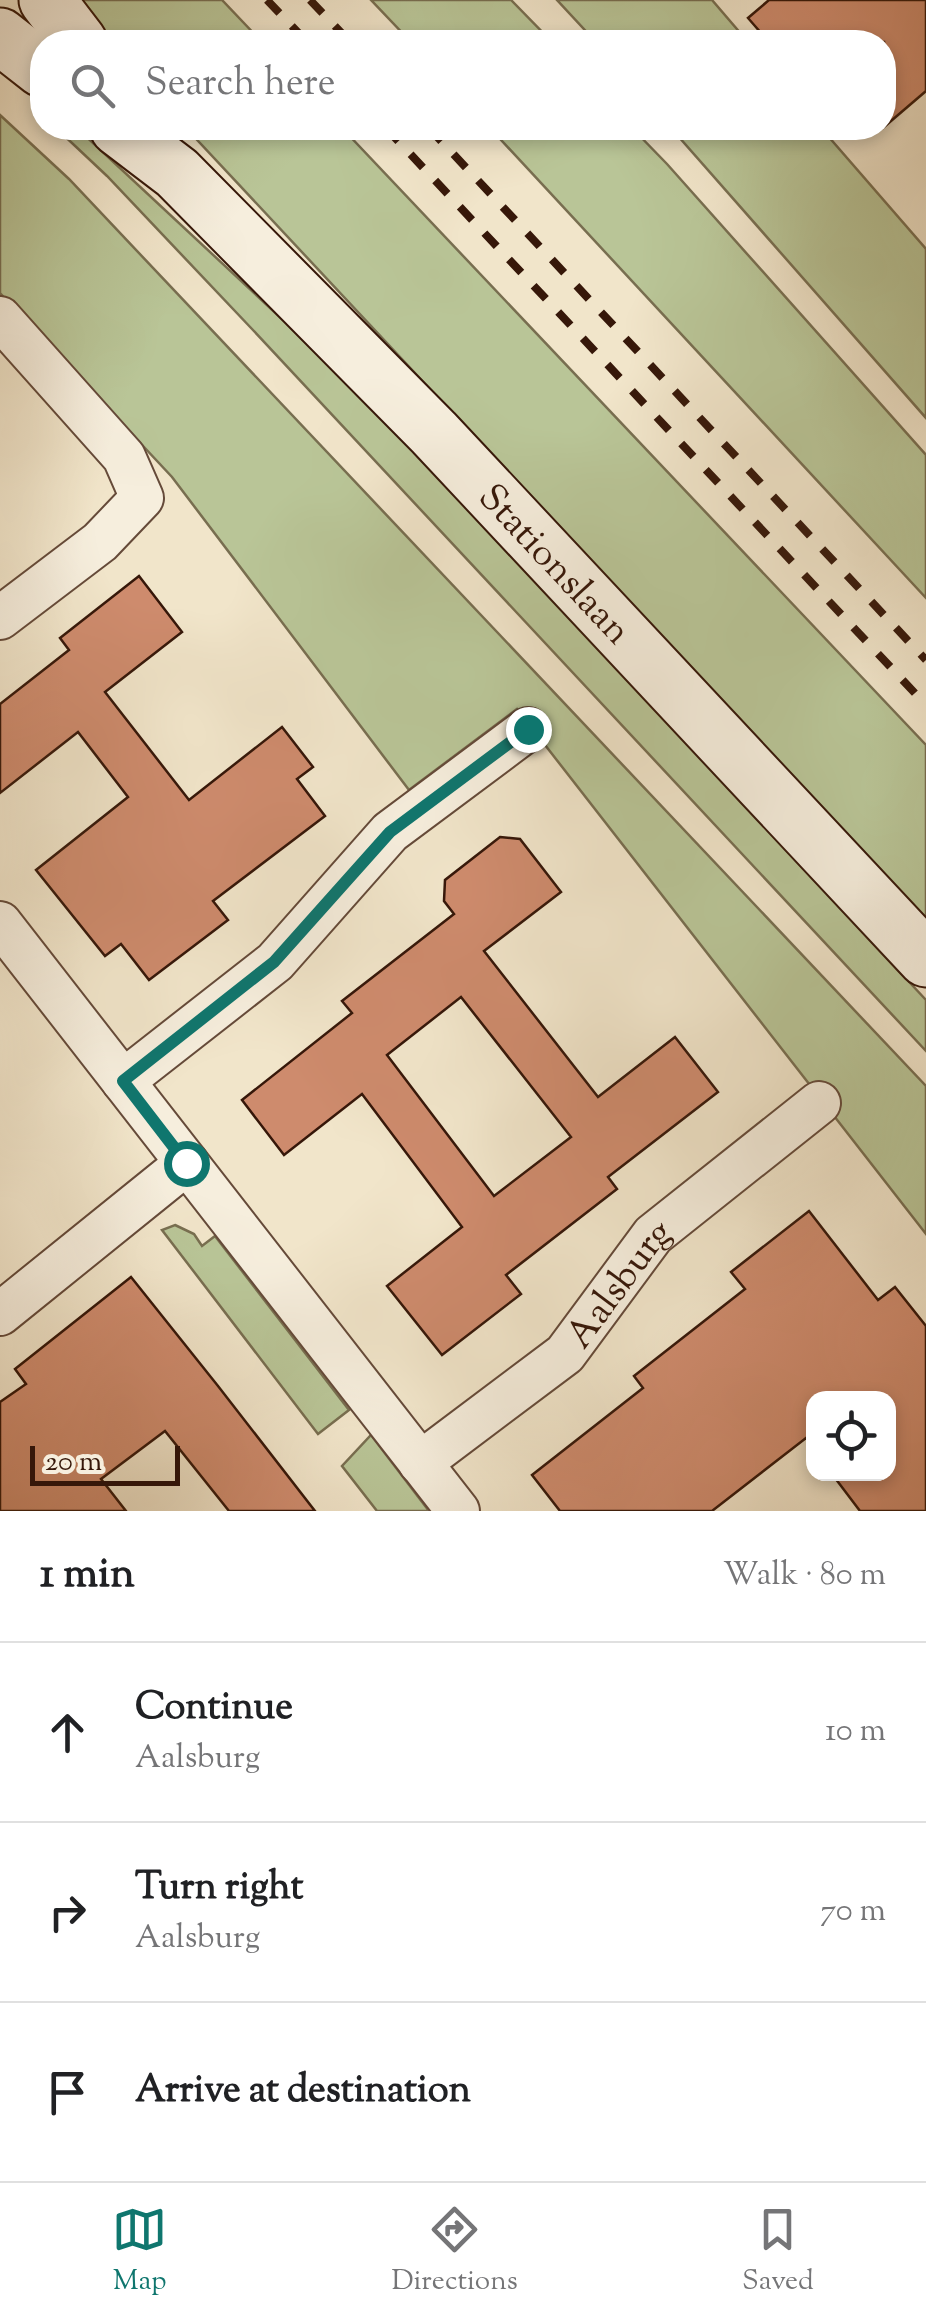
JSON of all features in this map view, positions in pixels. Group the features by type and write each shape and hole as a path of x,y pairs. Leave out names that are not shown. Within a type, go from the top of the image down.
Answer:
{"street":[{"path":"46,0 69,30"},
{"path":"0,36 30,60"},
{"name":"Stationslaan","path":"134,140 177,173"},
{"name":"Stationslaan","path":"151,140 177,173 434,432 926,959"},
{"path":"0,318 124,456 142,498 100,542 0,618"},
{"path":"123,1081 274,962 390,832 528,729"},
{"path":"0,923 458,1511"},
{"name":"Aalsburg","path":"420,1463 565,1354 653,1235 819,1103"},
{"path":"0,1314 186,1163"}],"green space":[{"path":"65,0 222,0 251,30 94,30"},
{"path":"371,0 511,0 540,30 400,30"},
{"path":"557,0 712,0 738,30 585,30"},
{"path":"0,115 69,179 926,1086 926,1234 517,709 409,790 172,477 0,293"},
{"path":"69,140 90,140 284,321 397,433 926,1000 926,1051 252,329"},
{"path":"197,140 353,140 926,745 926,920"},
{"path":"501,140 644,140 667,164 926,455 926,598"},
{"path":"682,140 831,140 926,249 926,418"},
{"path":"175,1225 194,1234 202,1246 215,1236 349,1410 318,1434 162,1230"},
{"path":"371,1435 429,1511 377,1511 342,1466"}],"building":[{"path":"769,0 926,0 926,91 896,117 896,30 758,30 748,18"},
{"path":"139,576 182,632 105,692 189,800 282,727 313,767 297,779 325,816 213,901 228,920 149,980 121,944 105,956 36,870 128,797 78,732 0,793 0,704 69,650 60,638"},
{"path":"500,837 520,839 561,892 484,951 598,1097 675,1037 718,1092 608,1177 617,1189 506,1275 521,1294 442,1355 387,1286 462,1227 362,1094 284,1155 242,1100 352,1013 342,1001 454,914 444,901 445,880","holes":["461,997 571,1137 494,1196 387,1055"]},
{"path":"809,1211 878,1300 895,1287 926,1326 926,1511 860,1511 837,1481 896,1481 896,1391 806,1391 806,1438 712,1511 560,1511 532,1475 643,1388 634,1376 745,1289 731,1272"},
{"path":"131,1277 315,1511 229,1511 165,1431 101,1479 126,1511 0,1511 0,1402 26,1384 15,1369"}],"railway":[{"path":"267,0 296,30"},
{"path":"310,0 339,30"},
{"path":"397,140 926,705"},
{"path":"440,140 926,660"}],"route":[{"path":"186,1163 123,1081 274,962 390,832 528,729"}]}
